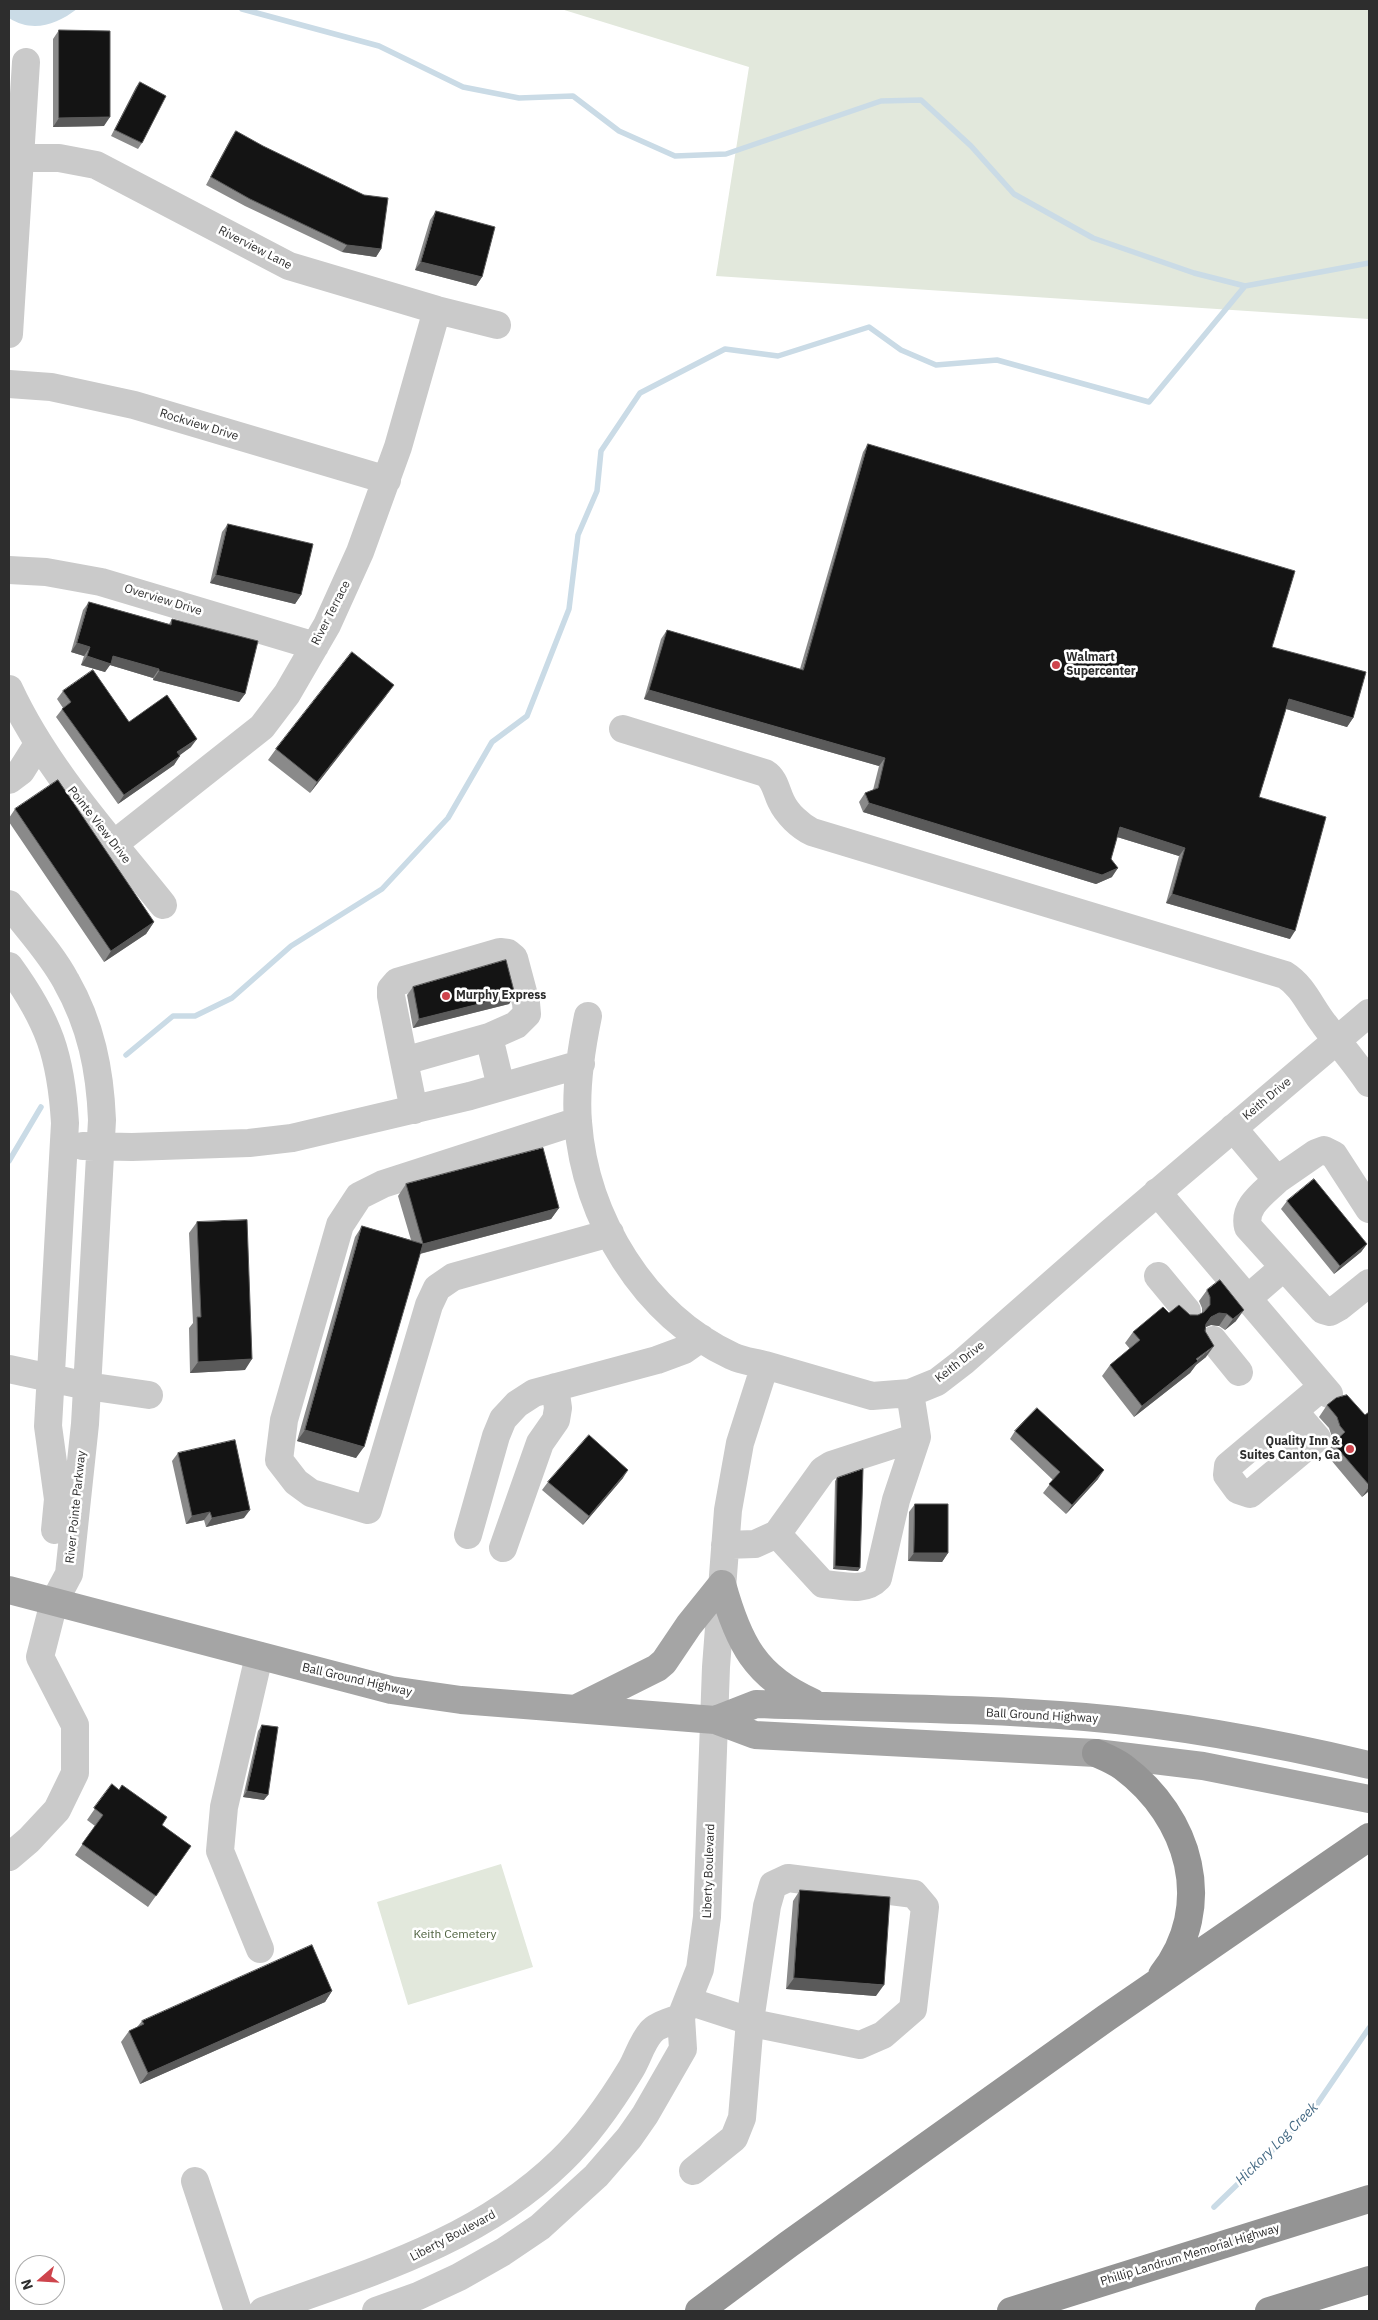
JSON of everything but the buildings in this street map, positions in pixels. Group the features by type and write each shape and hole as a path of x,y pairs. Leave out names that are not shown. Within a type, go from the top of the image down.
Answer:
{"highway":[{"path":"1096,1752 1122,1766 1145,1786 1168,1816 1185,1848 1192,1880 1189,1918 1185,1936 1175,1958 1155,1985"},
{"path":"699,2311 797,2239 1155,1985 1369,1837"},
{"name":"Phillip Landrum Memorial Highway","path":"1012,2311 1369,2199"},
{"path":"1269,2311 1369,2280"}],"main road":[{"path":"722,1584 738,1631 749,1652 762,1669 776,1683 820,1706"},
{"path":"574,1709 657,1668 664,1662 689,1625 722,1584"},
{"name":"Ball Ground Highway","path":"9,1590 391,1690 461,1700 714,1720 755,1735 1096,1752 1212,1767 1369,1800"},
{"name":"Ball Ground Highway","path":"714,1720 756,1704 1095,1718 1162,1726 1261,1742 1369,1765"}],"street":[{"path":"9,334 26,62"},
{"name":"Riverview Lane","path":"20,158 60,158 96,165 289,266 437,310 498,325"},
{"name":"River Terrace","path":"114,844 262,727 287,694 315,646 360,552 398,447 437,310"},
{"name":"Rockview Drive","path":"9,384 60,389 134,405 387,480"},
{"name":"Overview Drive","path":"9,570 46,572 101,582 315,646"},
{"name":"Pointe View Drive","path":"9,689 28,728 52,766 163,905"},
{"path":"623,729 765,773 771,778 784,807 803,827 812,832 1285,975 1294,980 1316,1014 1369,1084"},
{"path":"9,752 38,744"},
{"path":"9,780 21,771 38,744"},
{"name":"River Pointe Parkway","path":"9,904 66,980 81,1010 93,1045 101,1082 102,1147 87,1386 68,1574 54,1602"},
{"path":"404,1061 489,1037 516,1025 527,1014 526,1003 514,958 508,953 500,952 397,982 391,989 404,1061 414,1110"},
{"name":"River Pointe Parkway","path":"9,966 44,1021 56,1054 63,1090 64,1145 49,1379 48,1426 58,1499 52,1570 54,1602"},
{"name":"Keith Drive","path":"588,1016 580,1064 578,1121 585,1166 600,1212 636,1276 653,1296 686,1328 734,1357 872,1396 910,1393 937,1382 963,1362 1157,1192 1369,1013"},
{"path":"489,1037 501,1088"},
{"path":"64,1145 102,1147 264,1142 306,1135 414,1110 501,1088 580,1064"},
{"path":"578,1121 383,1184 359,1196 340,1225 284,1420 279,1460 296,1482 311,1493 368,1510 429,1305 437,1288 453,1277 610,1232"},
{"path":"1233,1128 1278,1180"},
{"path":"1369,1209 1334,1155 1324,1150 1316,1153 1278,1180 1249,1208 1246,1217 1248,1227 1323,1310 1330,1312 1339,1307 1369,1283"},
{"path":"1157,1192 1326,1390 1294,1411 1228,1466 1227,1475 1238,1490 1250,1494 1316,1438 1294,1411"},
{"path":"1248,1298 1284,1266"},
{"path":"1158,1276 1187,1311"},
{"path":"468,1535 496,1436 504,1419 524,1398 534,1392 657,1360 684,1350 701,1338"},
{"path":"1213,1340 1239,1372"},
{"path":"714,1720 728,1510 740,1443 765,1365"},
{"path":"9,1369 49,1379 149,1395"},
{"path":"503,1548 540,1443 556,1420 558,1408 555,1387"},
{"path":"777,1534 823,1584 864,1587 871,1585 878,1578 896,1500 917,1438 910,1393"},
{"path":"725,1545 755,1544 777,1534 823,1470 831,1465 917,1438"},
{"path":"9,1857 29,1840 57,1810 75,1774 75,1725 38,1666 54,1602"},
{"path":"259,1656 224,1807 220,1851 260,1948"},
{"name":"Liberty Boulevard","path":"376,2311 438,2287 481,2265 540,2227 574,2198 629,2138 660,2091 683,2049 685,2009 700,1968 706,1936 714,1720"},
{"path":"685,2009 750,2021 860,2044 883,2035 912,2009 925,1907 914,1894 788,1878 773,1886 767,1906 750,2021 742,2118 734,2138 693,2171"},
{"name":"Liberty Boulevard","path":"263,2311 425,2252 490,2217 526,2192 561,2161 598,2120 635,2062 651,2031 685,2009"},
{"path":"195,2181 238,2311"}],"green space":[{"path":"561,9 1369,9 1369,319 716,276 749,67"},
{"name":"Keith Cemetery","path":"501,1864 533,1967 408,2005 377,1902"}],"water":[{"path":"9,9 77,9 52,23 35,26 18,23 9,18"}],"waterway":[{"path":"242,9 379,46 463,87 519,98 573,96 619,131 675,156 726,154 881,101 921,100 971,146 1014,194 1093,238 1194,273 1245,286 1369,263"},
{"path":"126,1055 173,1016 195,1016 232,998 291,946 382,889 448,818 492,742 527,716 569,609 578,535 597,491 601,451 640,393 725,349 778,356 869,327 901,350 936,365 997,360 1149,402 1245,286"},
{"path":"9,1161 41,1107"},
{"name":"Hickory Log Creek","path":"1214,2207 1311,2113 1369,2028"}],"place":[{"name":"Walmart Supercenter","path":"1056,665"},
{"name":"Murphy Express","path":"446,996"},
{"name":"Quality Inn & Suites Canton, Ga","path":"1350,1449"}]}
